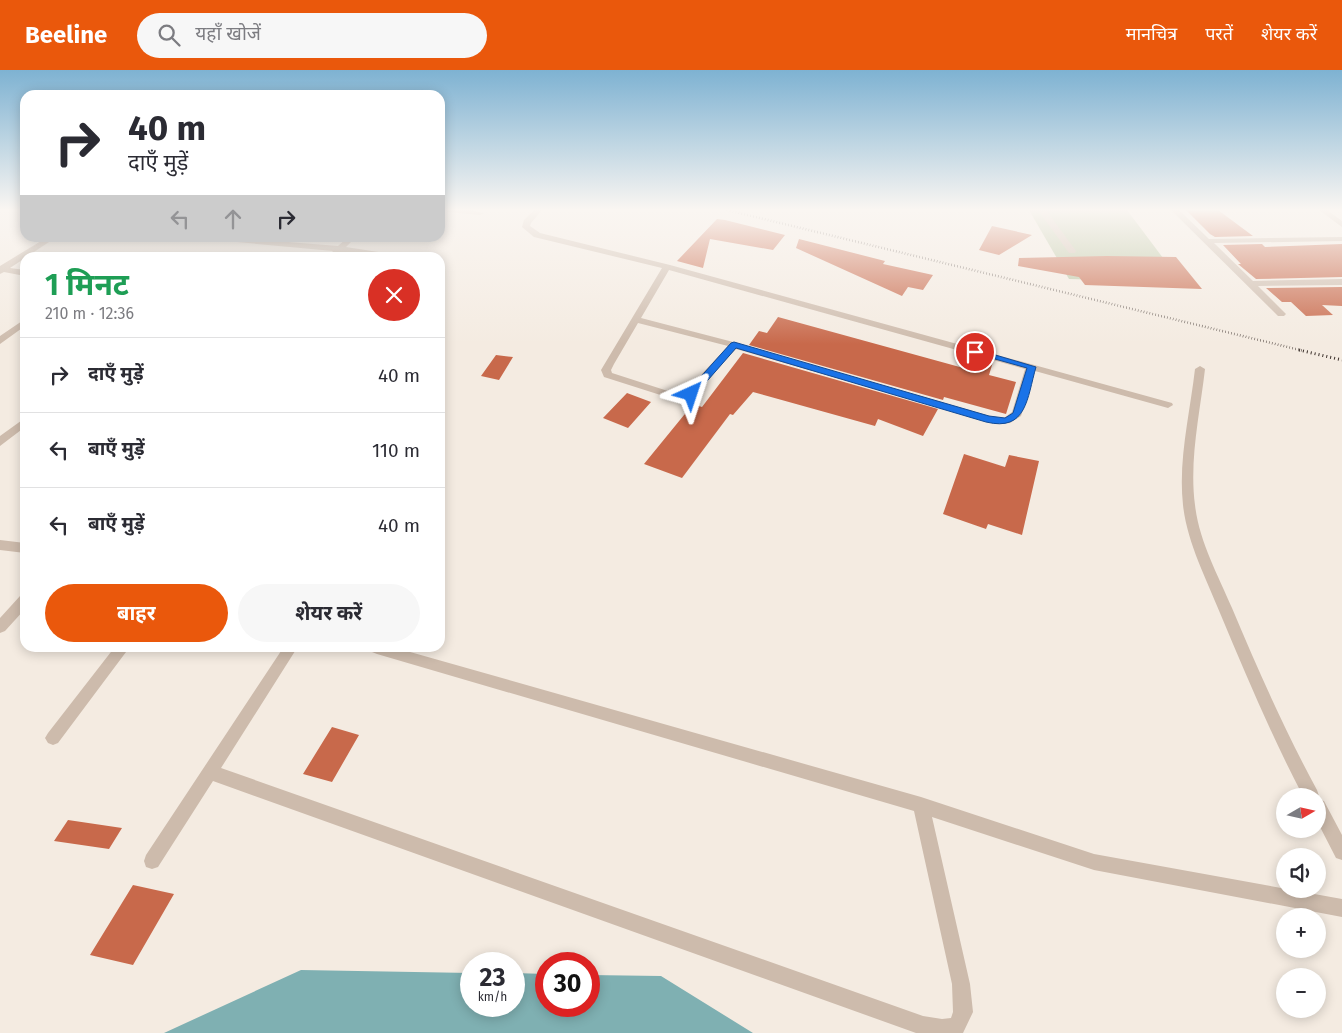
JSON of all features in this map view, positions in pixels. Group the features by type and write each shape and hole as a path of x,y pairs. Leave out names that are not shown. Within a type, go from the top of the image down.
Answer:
{"street":[{"path":"619,255 1168,404"},
{"path":"1222,255 1281,314"},
{"path":"1,270 20,258"},
{"path":"667,267 606,370 608,375 681,397 691,394 734,345"},
{"path":"1,270 20,272"},
{"path":"1250,284 1342,282"},
{"path":"635,319 734,345 997,421 1006,421 1017,414 1032,367"},
{"path":"0,341 20,326"},
{"path":"1200,370 1188,477 1189,505 1194,528 1204,558 1265,704 1307,788"},
{"path":"0,442 20,425"},
{"path":"0,545 20,547"},
{"path":"0,627 20,605"},
{"path":"54,738 119,652"},
{"path":"152,861 287,652"},
{"path":"392,652 921,806 1094,862 1342,908"},
{"path":"210,772 923,1026 942,1029 957,1026 963,1012 961,984 921,806"},
{"path":"1326,822 1342,852"}],"green space":[{"path":"1055,255 1161,255 1181,282 1069,279"}],"water":[{"path":"301,970 460,973 460,1017 525,1017 525,973 535,974 535,1017 600,1017 600,975 661,976 753,1033 164,1033"}],"building":[{"path":"683,255 706,255 703,268 677,261"},
{"path":"811,255 861,255 885,261 883,264 933,275 923,290 908,287 902,296"},
{"path":"1232,255 1342,255 1342,277 1256,279 1238,264 1241,264"},
{"path":"1176,257 1202,289 1085,285 1079,277 1018,266 1019,258"},
{"path":"1342,287 1342,306 1322,305 1333,315 1306,316 1291,302 1282,302 1266,288"},
{"path":"778,317 967,369 971,356 993,362 989,375 1016,382 1006,414 944,397 943,400 749,345 759,331 767,333"},
{"path":"743,353 938,409 923,436 878,419 875,426 753,392 733,415 730,414 682,478 644,464 693,404 702,407"},
{"path":"496,355 513,357 499,380 481,376"},
{"path":"627,393 651,402 628,428 603,418"},
{"path":"964,454 1005,467 1009,455 1039,461 1022,535 988,524 986,529 943,514"},
{"path":"332,727 359,735 332,782 303,774"},
{"path":"68,820 122,828 109,849 54,841"},
{"path":"133,885 174,894 133,965 90,955"}],"railway":[{"path":"911,255 1304,351"},
{"path":"1299,350 1342,360"}],"route":[{"path":"691,394 734,345 989,419 1006,421 1012,418 1017,414 1032,367 975,352"}]}
